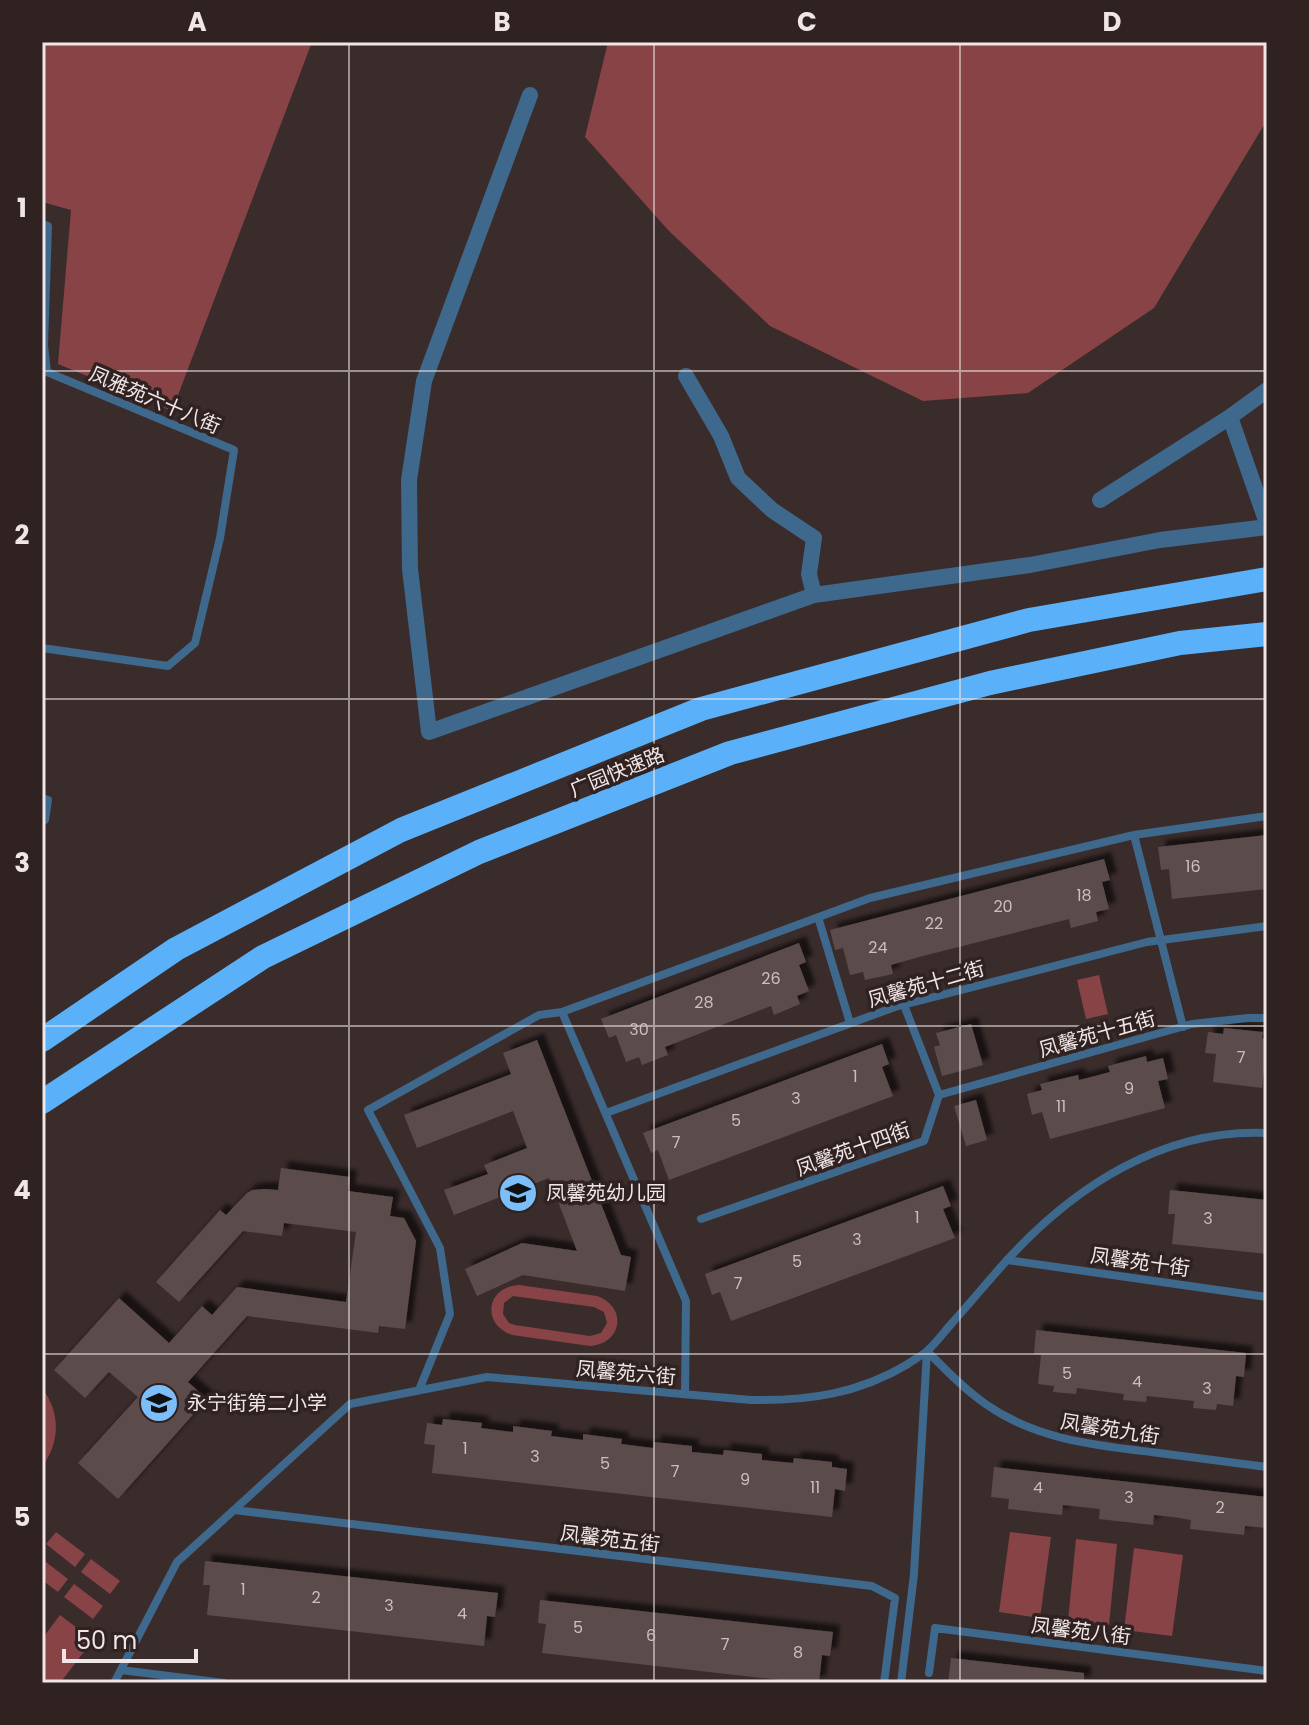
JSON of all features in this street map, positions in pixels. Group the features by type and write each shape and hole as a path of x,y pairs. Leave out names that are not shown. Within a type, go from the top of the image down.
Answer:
{"highway":[{"name":"广园快速路","path":"42,1040 176,949 401,830 701,709 1029,620 1267,579"},
{"name":"广园快速路","path":"42,1102 263,957 479,852 730,753 990,683 1180,643 1267,634"}],"street":[{"path":"530,95 424,381 409,480 410,569 429,732 814,595 1030,565 1160,540 1267,525 1230,417"},
{"path":"686,376 721,436 738,478 772,510 814,538 809,574 814,595"},
{"path":"1100,500 1267,390"}],"lane":[{"name":"凤雅苑六十八街","path":"42,224 48,226 43,351 47,372 234,450 220,538 195,643 168,666 42,648"},
{"path":"42,798 48,800 42,822"},
{"path":"419,1390 450,1314 440,1248 368,1110 539,1015 562,1012 870,898 1134,835 1267,816"},
{"path":"1134,835 1183,1027"},
{"path":"818,917 850,1023"},
{"name":"凤馨苑十二街","path":"606,1113 904,1005 1160,940 1267,926"},
{"path":"904,1005 939,1095"},
{"path":"562,1012 686,1301 685,1394"},
{"name":"凤馨苑十五街","path":"939,1095 1192,1024 1267,1018"},
{"name":"凤馨苑十四街","path":"701,1219 924,1141 939,1095"},
{"name":"凤馨苑六街","path":"114,1683 177,1562 350,1404 487,1377 751,1400 788,1401 825,1396 896,1371 927,1351 1038,1228 1071,1199 1108,1175 1141,1157 1177,1144 1214,1136 1267,1133"},
{"name":"凤馨苑十街","path":"1007,1260 1267,1297"},
{"path":"901,1683 914,1574 927,1351"},
{"name":"凤馨苑九街","path":"927,1351 986,1405 1042,1433 1083,1444 1267,1467"},
{"name":"凤馨苑五街","path":"234,1510 872,1586 895,1598 884,1683"},
{"name":"凤馨苑八街","path":"929,1673 935,1628 1267,1671"},
{"path":"121,1670 224,1683"}],"shaded area":[{"path":"42,42 312,42 172,411 58,364 71,210 42,202"},
{"path":"608,42 1267,42 1267,120 1154,308 1028,393 923,401 770,326 669,231 585,137"},
{"path":"1099,975 1108,1014 1086,1019 1077,980"},
{"path":"519,1285 597,1296 607,1301 617,1316 614,1332 601,1344 590,1346 512,1335 495,1323 492,1315 494,1299 508,1287","holes":["513,1296 594,1307 604,1312 607,1323 601,1333 590,1336 515,1325 509,1323 503,1314 504,1303"]},
{"path":"42,1388 53,1407 56,1428 52,1448 42,1467"},
{"path":"56,1532 85,1554 75,1567 46,1544"},
{"path":"1010,1532 1051,1537 1040,1618 999,1612"},
{"path":"1076,1539 1117,1544 1109,1625 1068,1621"},
{"path":"1134,1548 1183,1555 1172,1636 1124,1630"},
{"path":"42,1559 68,1579 58,1592 42,1580"},
{"path":"91,1559 120,1581 110,1594 81,1572"},
{"path":"74,1584 103,1606 93,1619 64,1597"},
{"path":"60,1615 93,1640 60,1683 42,1683 42,1639"}],"building":[{"path":"1267,835 1267,889 1172,899 1169,869 1161,870 1158,847"},
{"path":"1104,859 1110,880 1102,882 1109,909 1096,912 1098,921 1071,928 1069,919 891,965 893,974 865,980 863,972 850,975 843,948 835,950 830,930"},
{"path":"799,943 806,962 799,965 809,991 797,996 800,1004 774,1015 771,1006 665,1047 668,1055 642,1065 639,1057 626,1062 616,1035 609,1038 601,1019"},
{"path":"971,1024 983,1065 942,1076 934,1047 940,1045 936,1033"},
{"path":"1224,1028 1263,1032 1262,1038 1267,1039 1267,1060 1262,1088 1213,1082 1216,1054 1205,1053 1208,1032 1223,1034"},
{"path":"537,1040 621,1255 631,1257 625,1291 523,1275 477,1296 465,1269 522,1243 577,1251 549,1178 454,1215 444,1190 488,1174 484,1165 527,1148 513,1111 417,1148 404,1115 511,1074 503,1053"},
{"path":"882,1044 889,1064 882,1067 893,1096 669,1180 658,1150 651,1153 643,1133"},
{"path":"1146,1056 1147,1062 1163,1058 1168,1079 1158,1081 1165,1108 1050,1139 1042,1112 1032,1115 1027,1094 1042,1090 1040,1084 1078,1075 1079,1080 1095,1076 1110,1072 1108,1066"},
{"path":"976,1100 987,1140 966,1146 954,1106"},
{"path":"281,1168 350,1177 348,1191 393,1197 390,1216 404,1218 416,1241 405,1329 379,1326 378,1333 247,1316 188,1382 207,1399 118,1499 78,1463 138,1397 109,1372 85,1398 54,1370 119,1298 169,1343 202,1306 212,1315 237,1287 346,1302 356,1232 284,1223 282,1236 243,1231 179,1302 156,1282 220,1210 226,1215 252,1190 278,1190"},
{"path":"943,1186 951,1206 943,1209 955,1238 731,1321 720,1292 712,1295 705,1274"},
{"path":"1170,1190 1267,1200 1267,1254 1172,1244 1175,1214 1168,1214"},
{"path":"1036,1330 1246,1353 1244,1377 1236,1376 1233,1406 1217,1404 1216,1410 1193,1408 1194,1401 1147,1396 1146,1402 1123,1400 1124,1394 1077,1388 1076,1394 1053,1392 1054,1386 1038,1384 1041,1355 1034,1354"},
{"path":"443,1419 482,1423 481,1428 513,1432 513,1426 552,1431 551,1436 583,1440 583,1434 622,1439 621,1444 653,1448 654,1442 692,1446 692,1452 723,1455 724,1450 762,1454 762,1460 793,1463 794,1458 832,1462 832,1467 847,1469 845,1491 835,1489 832,1517 432,1473 435,1445 424,1444 427,1423 442,1425"},
{"path":"994,1467 1267,1497 1267,1528 1245,1526 1244,1535 1190,1529 1191,1520 1173,1517 1154,1515 1153,1525 1099,1519 1100,1509 1063,1505 1062,1515 1008,1509 1009,1499 991,1497"},
{"path":"205,1561 498,1593 495,1617 487,1616 484,1646 207,1615 210,1585 203,1585"},
{"path":"540,1600 833,1632 830,1656 822,1655 819,1683 807,1683 542,1653 546,1624 538,1623"},
{"path":"951,1658 1084,1673 1084,1683 948,1683"}],"place":[{"name":"凤馨苑幼儿园","path":"518,1193"},
{"name":"永宁街第二小学","path":"159,1403"}]}
